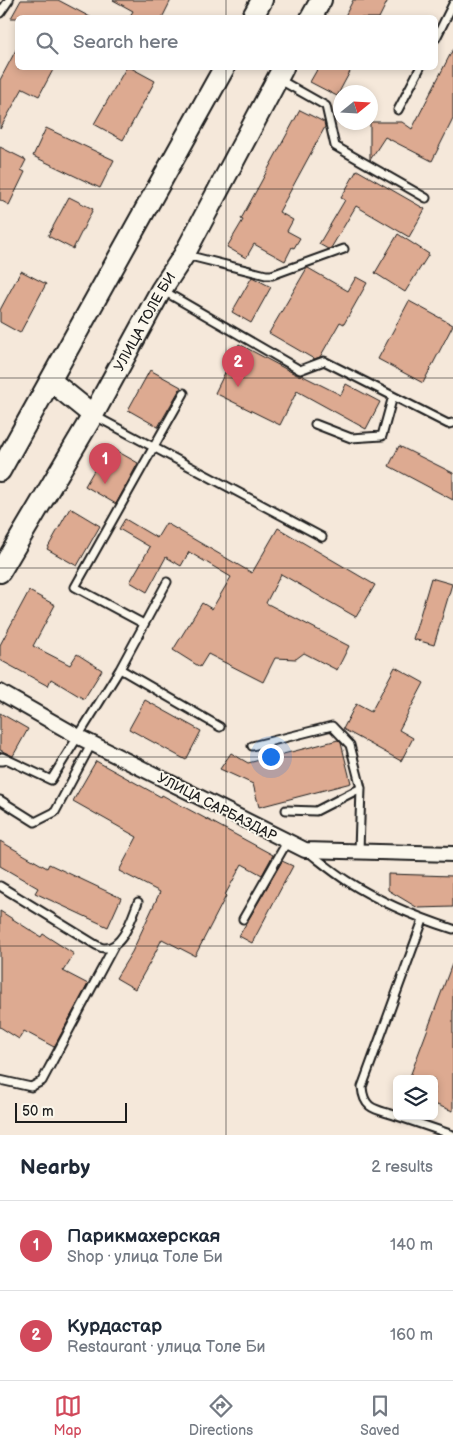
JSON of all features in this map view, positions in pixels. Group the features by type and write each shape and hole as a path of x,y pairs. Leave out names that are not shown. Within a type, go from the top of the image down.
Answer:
{"main road":[{"path":"254,15 262,0"},
{"path":"313,15 321,0"},
{"path":"0,471 223,70"},
{"name":"УЛИЦА ТОЛЕ БИ","path":"0,572 184,255 280,73"},
{"path":"51,381 92,415"}],"street":[{"name":"УЛИЦА САРБАЗДАР","path":"0,692 78,737 305,850 453,854"}],"lane":[{"path":"0,13 9,0"},
{"path":"438,34 453,4"},
{"path":"398,110 419,70"},
{"path":"280,73 326,106 335,146 426,198"},
{"path":"184,255 272,275 344,249"},
{"path":"162,290 300,370 324,361 448,424 453,423"},
{"path":"144,624 75,587 184,393"},
{"path":"315,424 351,438 382,436 393,396"},
{"path":"92,415 322,537"},
{"path":"0,761 2,761 2,757 52,780 120,670 167,582"},
{"path":"120,670 220,727"},
{"path":"252,746 332,726 350,745 361,788 359,851"},
{"path":"0,800 35,822 55,812 92,743"},
{"path":"286,810 316,811 361,788"},
{"path":"243,919 287,842"},
{"path":"305,850 347,881 384,902 423,920 453,929"},
{"path":"0,886 96,945 104,948 114,946"},
{"path":"0,1080 31,1087 42,1081 114,946 122,939 138,902"},
{"path":"393,1115 372,1108 367,1104 363,1096 362,1087 423,920"},
{"path":"409,1120 453,1135"}],"building":[{"path":"21,0 58,0 86,15 15,15 15,18 11,18"},
{"path":"113,0 171,0 164,15 131,15 133,11"},
{"path":"353,0 388,0 380,15 346,15"},
{"path":"453,49 453,119 432,161 385,137 370,160 370,130 378,130 378,122 402,122 412,129"},
{"path":"15,52 15,70 53,70 39,96 23,88 0,129 0,80"},
{"path":"125,70 135,70 155,81 123,140 94,124"},
{"path":"317,70 351,70 343,85 333,85 333,94 310,82"},
{"path":"300,110 324,122 325,127 279,212 293,220 287,231 300,238 294,248 292,247 285,261 254,244 246,258 227,247"},
{"path":"46,128 114,160 100,188 33,156"},
{"path":"0,147 26,160 21,170 25,172 9,205 0,200"},
{"path":"357,170 425,209 409,237 356,206 331,248 328,249 319,244 345,200 341,198"},
{"path":"69,197 93,209 73,249 48,236"},
{"path":"398,234 429,254 405,292 375,273"},
{"path":"307,268 348,291 356,277 367,283 344,324 340,322 320,357 314,359 269,333"},
{"path":"21,271 46,284 20,333 0,322 0,310"},
{"path":"252,277 271,287 251,323 232,312"},
{"path":"409,301 453,325 423,383 378,359"},
{"path":"239,344 297,375 301,375 341,395 346,384 380,402 366,429 297,391 280,425 215,393"},
{"path":"150,370 181,387 158,427 128,410"},
{"path":"108,446 138,463 116,504 85,486"},
{"path":"399,446 453,473 453,500 389,466"},
{"path":"70,508 100,526 77,566 47,549"},
{"path":"125,519 157,538 166,523 252,573 278,528 375,585 356,617 281,574 266,603 349,646 337,670 304,653 296,659 275,658 263,682 208,654 200,667 173,650 202,603 212,609 231,577 189,552 181,566 166,557 147,592 130,582 150,547 119,529"},
{"path":"431,578 452,584 434,645 413,639"},
{"path":"29,591 55,605 33,646 70,665 77,654 102,670 84,699 51,679 48,686 0,660 0,645"},
{"path":"395,667 424,683 399,730 413,738 401,761 343,729 356,704 371,712"},
{"path":"145,700 201,731 186,760 129,729"},
{"path":"0,713 28,729 13,756 0,750"},
{"path":"338,740 341,743 351,783 259,807 253,784 220,769 231,753 248,763"},
{"path":"96,761 273,855 262,875 242,864 195,956 162,939 135,989 116,978 132,952 160,892 119,871 137,837 73,801"},
{"path":"0,841 47,868 49,864 121,898 108,927 35,893 38,888 0,866"},
{"path":"282,861 293,866 252,943 239,936"},
{"path":"388,874 453,876 453,907 418,908 388,890"},
{"path":"0,911 41,937 43,934 74,954 63,971 88,984 54,1047 24,1031 19,1039 0,1027"},
{"path":"453,964 453,1111 438,1105 438,1075 410,1075"}],"place":[{"name":"Курдастар","path":"238,387"},
{"name":"Парикмахерская","path":"105,484"}]}
